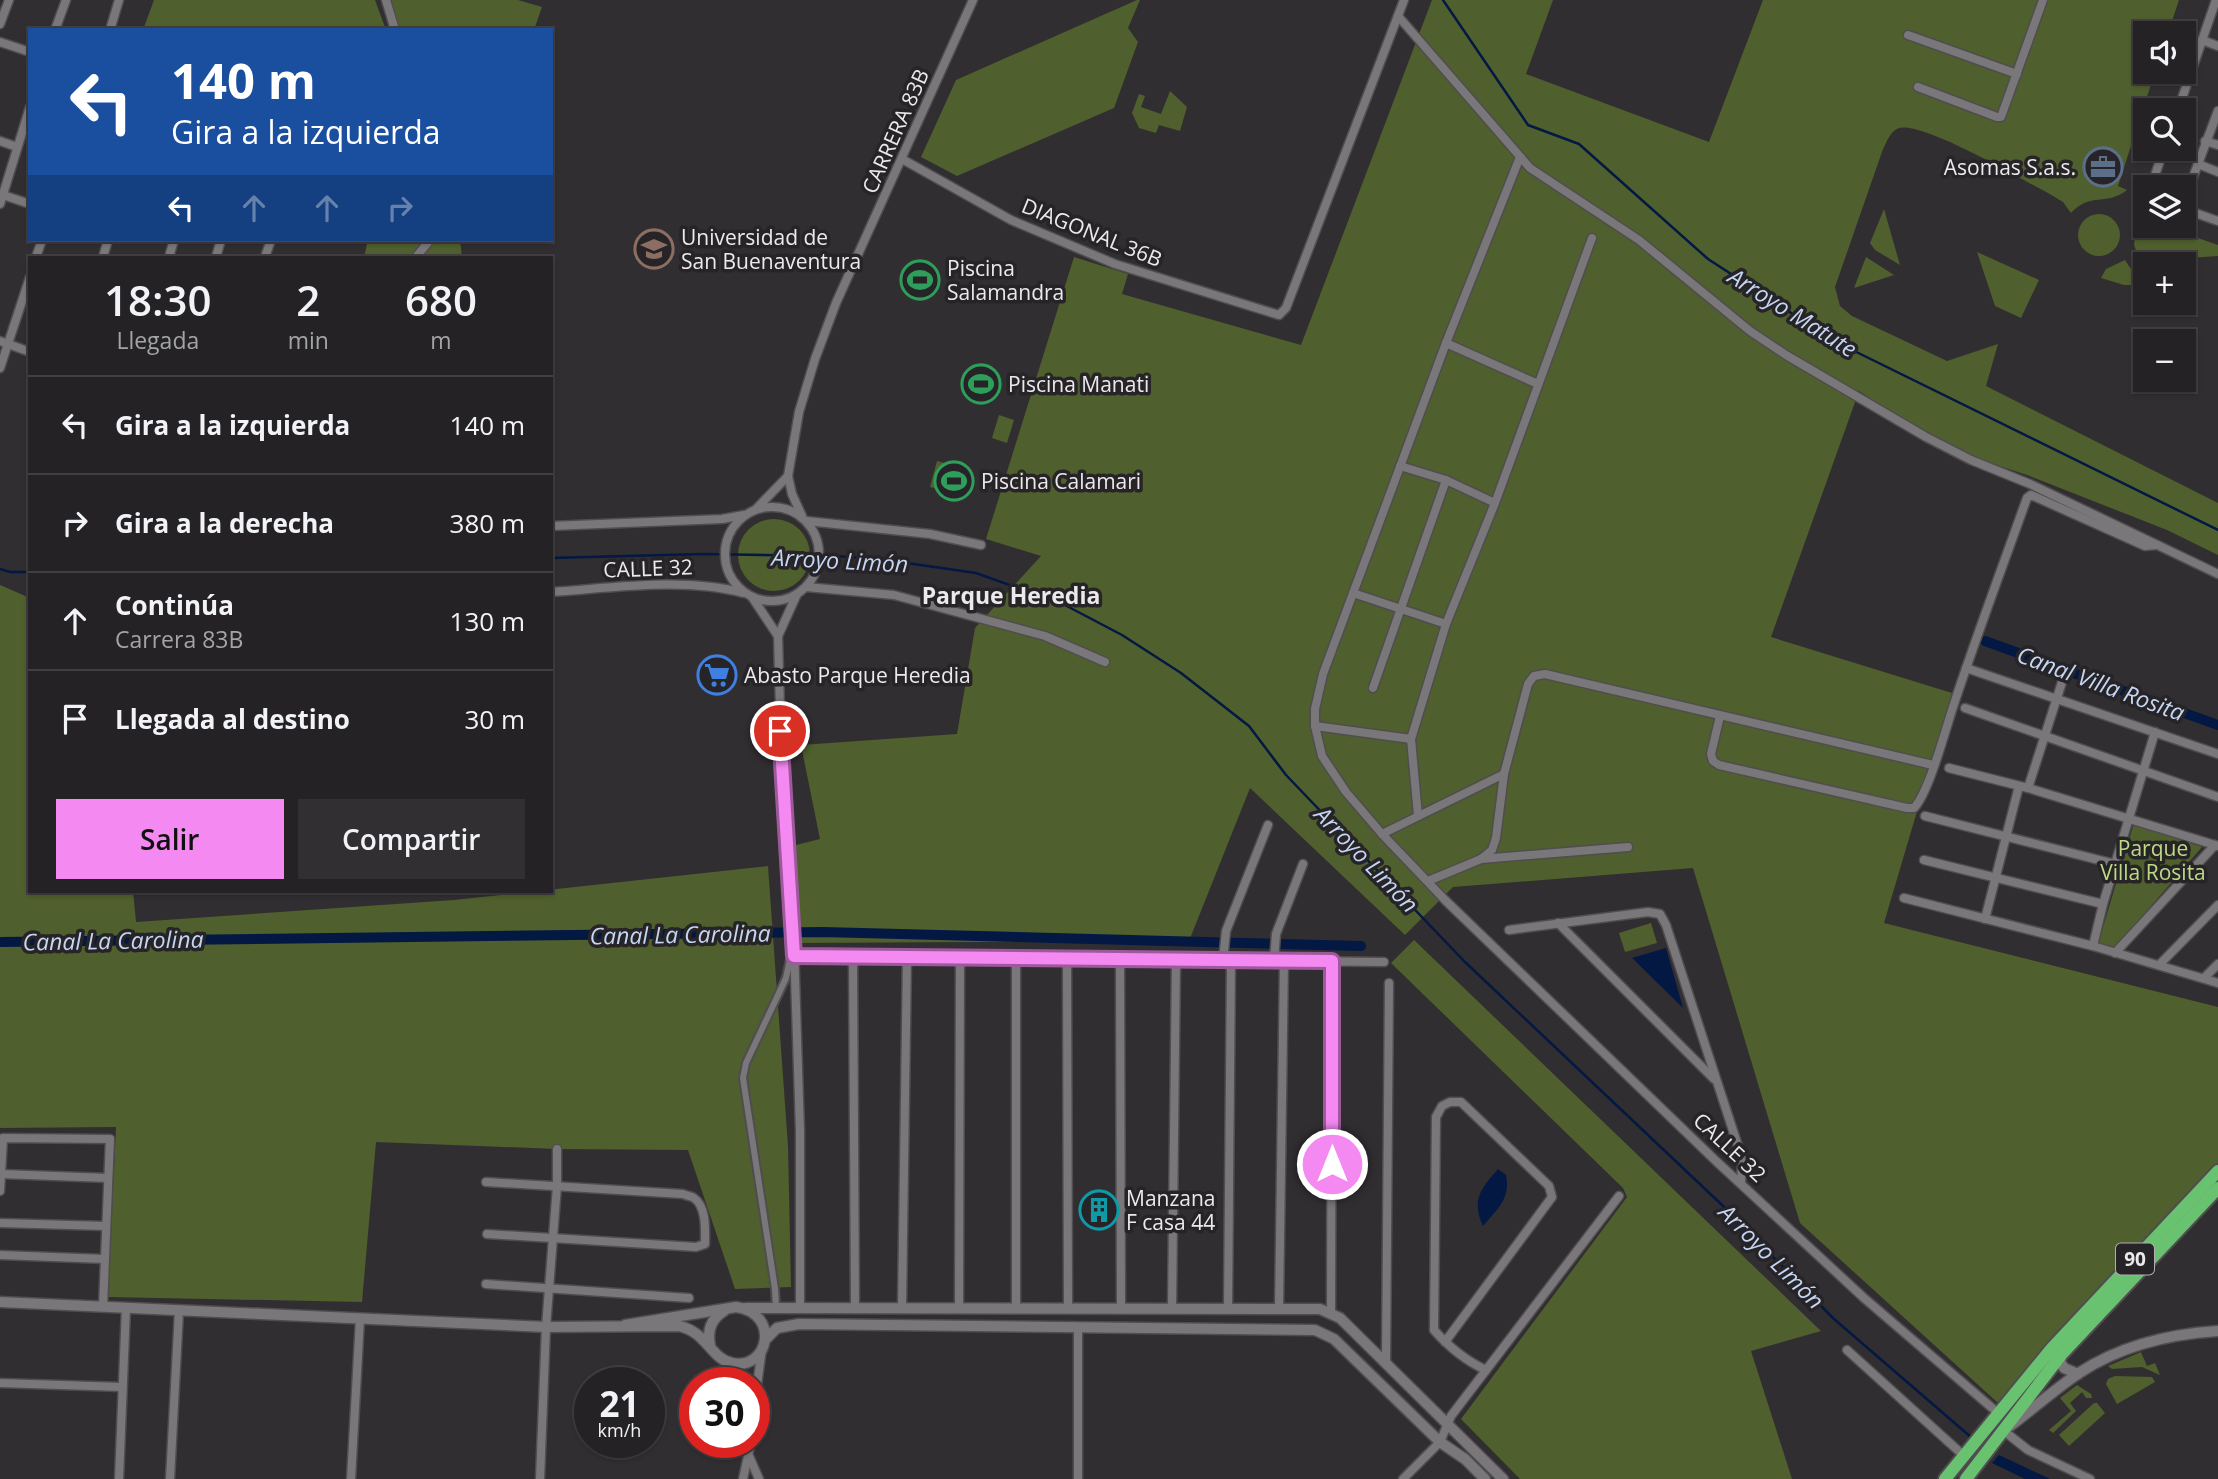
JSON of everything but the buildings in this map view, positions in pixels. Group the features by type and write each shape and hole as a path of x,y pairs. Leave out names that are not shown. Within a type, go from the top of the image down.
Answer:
{"highway":[{"name":"90","path":"1945,1479 2052,1348 2218,1171"},
{"name":"90","path":"1966,1479 2061,1354 2218,1188"}],"street":[{"path":"0,24 9,0"},
{"path":"56,28 66,0"},
{"path":"386,0 394,28"},
{"name":"CARRERA 83B","path":"804,518 792,494 788,476 799,412 815,359 836,303 973,0"},
{"path":"1404,0 1398,16 1530,168 1639,240 1750,331 1926,437 2218,574"},
{"path":"1918,88 2001,117 2043,0"},
{"path":"2182,98 2216,0"},
{"path":"110,28 116,1"},
{"name":"DIAGONAL 36B","path":"902,159 1011,220 1115,264 1279,316 1286,308 1398,16"},
{"path":"1908,35 2017,74"},
{"path":"2202,40 2218,46"},
{"path":"0,42 28,51"},
{"path":"2194,175 2218,111"},
{"path":"27,125 1,198 28,204"},
{"path":"0,141 17,148"},
{"path":"2205,141 2218,145"},
{"path":"1411,740 1315,726 1315,709 1323,674 1400,466 1520,157"},
{"path":"2198,164 2218,172"},
{"path":"2196,213 2218,221"},
{"path":"1418,816 1411,740 1446,624 1592,238"},
{"path":"417,256 428,242"},
{"path":"0,368 4,342 28,282"},
{"path":"4,342 28,351"},
{"path":"1446,344 1538,384"},
{"path":"1400,466 1446,480 1494,503"},
{"path":"778,636 749,595 730,577 726,566 725,547 734,525 755,509 788,476"},
{"path":"1373,688 1446,480"},
{"path":"1720,716 1711,754 1713,761 1719,765 1914,808 1919,802 1933,765 2027,498 2031,495 2145,546 2157,545"},
{"path":"755,509 779,506 804,518 930,534 981,545"},
{"path":"553,526 722,519 744,515"},
{"path":"749,595 775,601 797,594 806,587 818,568 819,545 816,534 804,518"},
{"name":"CALLE 32","path":"553,592 638,586 705,586 749,595"},
{"path":"806,587 894,595 1045,636 1105,662"},
{"path":"1353,593 1446,624"},
{"path":"797,594 778,636 782,780 794,956 800,1131 800,1308"},
{"path":"1966,668 2218,754"},
{"path":"1429,881 1481,859 1492,850 1504,774 1528,684 1534,676 1545,674 1933,765"},
{"path":"1986,919 2006,837 2063,679"},
{"path":"1965,708 2218,797"},
{"name":"CALLE 32","path":"1315,726 1322,757 1346,792 1445,900 1741,1183 1864,1297 1998,1413"},
{"path":"2093,946 2155,732"},
{"path":"1949,768 2023,787 2216,845 2115,953"},
{"path":"1382,834 1504,774"},
{"path":"1925,816 2115,864"},
{"path":"1228,1309 1227,960 1224,947 1226,931 1268,825"},
{"path":"1481,859 1629,847"},
{"path":"1924,860 2103,904"},
{"path":"1273,961 1276,934 1303,864"},
{"path":"1904,898 2093,946 2218,982"},
{"path":"2159,965 2218,905"},
{"path":"1508,930 1648,912 1660,914 1666,925 1739,1149 1741,1183"},
{"path":"1558,923 1716,1082"},
{"path":"776,1307 743,1078 746,1063 786,978 790,959 794,956 1384,962"},
{"path":"853,957 855,1308"},
{"path":"902,1308 907,957"},
{"path":"958,1308 960,958"},
{"path":"1016,958 1016,1308"},
{"path":"1067,959 1068,1308"},
{"path":"1120,959 1121,1309"},
{"path":"1172,1309 1176,960"},
{"path":"1279,1309 1283,961"},
{"path":"1331,1313 1332,961"},
{"path":"2204,978 2218,964"},
{"path":"1386,1362 1389,982"},
{"path":"1445,1342 1552,1197 1549,1186 1533,1169 1461,1102 1454,1101 1442,1106 1436,1118 1434,1330 1445,1342 1472,1363 1486,1370"},
{"path":"0,1191 3,1138 110,1139 103,1307"},
{"path":"540,1479 557,1185 556,1149"},
{"path":"1,1174 108,1178"},
{"path":"486,1182 683,1194 695,1198 700,1205 706,1228 705,1244 696,1247 487,1234"},
{"path":"1404,1479 1440,1442 1447,1422 1619,1196"},
{"path":"0,1223 106,1226"},
{"path":"0,1255 105,1259"},
{"path":"486,1284 689,1298"},
{"path":"0,1302 547,1327 625,1325 689,1328 701,1336 722,1360 730,1363 748,1362 773,1330 789,1325 1308,1329 1322,1332 1341,1346 1440,1442 1465,1459 1485,1479"},
{"path":"625,1325 727,1309 776,1307 1320,1309 1340,1318 1503,1479"},
{"path":"118,1479 126,1308"},
{"path":"746,1308 761,1320 765,1329 760,1367"},
{"path":"711,1346 709,1337 713,1320 727,1309"},
{"path":"1196,1309 1196,1328"},
{"path":"170,1479 180,1311"},
{"path":"351,1479 360,1319"},
{"path":"1078,1327 1078,1479"},
{"path":"2090,1479 2001,1435 2078,1374 2140,1344 2218,1331"},
{"path":"1847,1350 1964,1455"},
{"path":"2061,1354 2060,1362 2064,1368 2078,1374"},
{"path":"730,1363 733,1367"},
{"path":"0,1383 122,1387"},
{"path":"743,1479 748,1458"},
{"path":"750,1458 759,1479"}],"green space":[{"path":"154,0 375,0 385,28 144,28"},
{"path":"386,0 518,0 542,7 535,28 394,28"},
{"path":"1140,0 1128,28 1138,42 1114,108 957,176 921,157 956,80"},
{"path":"1432,0 1553,0 1526,74 1709,142 1763,0 2179,0 2172,21 2133,21 2133,84 2151,84 2147,98 2133,98 2133,140 2118,186 2127,190 2120,195 2085,203 2071,213 2063,202 1973,153 1929,133 1899,128 1891,134 1883,149 1835,287 1840,306 1852,316 1947,361 1998,344 1986,386 2218,503 2218,555 2167,530 2027,475 1950,450 1859,391 1771,637 1952,693 1884,923 2218,1007 2218,1165 1998,1403 1800,1223 1693,868 1453,887 1405,935 1250,788 1189,941 798,943 792,846 820,839 801,745 957,734 975,628 1041,556 986,539 1074,257 1128,274 1122,294 1301,345"},
{"path":"1170,91 1187,107 1180,131 1159,125 1156,133 1139,128 1132,113 1139,94 1145,96 1141,107 1161,114"},
{"path":"1884,209 1900,265 1875,250 1870,243"},
{"path":"2099,214 2114,220 2120,235 2114,250 2099,256 2084,250 2078,235 2084,220"},
{"path":"2196,237 2218,245 2218,256 2196,258 2196,252 2137,252 2135,239"},
{"path":"368,242 423,242 419,250 425,242 460,242 462,256 364,256"},
{"path":"1977,252 2039,280 2021,318 1995,306"},
{"path":"1866,257 1894,275 1854,288"},
{"path":"2125,260 2133,272 2133,285 2101,278 2106,269"},
{"path":"999,415 1014,420 1007,443 992,438"},
{"path":"937,461 952,465 945,491 930,487"},
{"path":"774,519 794,525 804,535 810,555 804,575 794,585 774,591 754,585 744,575 738,555 744,535 754,525"},
{"path":"0,585 28,597 28,893 133,893 136,922 519,893 553,893 553,889 768,866 788,1146 791,1287 735,1289 688,1150 557,1149 376,1142 362,1302 108,1297 116,1127 0,1128"},
{"name":"Parque Villa Rosita","path":"2134,823 2202,847 2114,949 2098,944"},
{"path":"1651,923 1657,943 1625,952 1619,933"},
{"path":"1414,940 1821,1331 1751,1351 1792,1479 1520,1479 1461,1419 1627,1197 1623,1188 1391,963"},
{"path":"2141,1352 2147,1366 2155,1363 2160,1375 2142,1367 2112,1369 2108,1366"},
{"path":"2115,1376 2152,1377 2155,1382 2117,1404 2106,1384 2108,1379"},
{"path":"2077,1385 2091,1394 2092,1398 2086,1398 2082,1392 2070,1403 2076,1411 2053,1433 2049,1430 2071,1411 2060,1398"},
{"path":"2094,1403 2105,1413 2069,1446 2059,1435"}],"water":[{"path":"1666,948 1683,1008 1632,958"},
{"path":"1498,1169 1506,1175 1505,1197 1483,1226 1478,1201"},
{"path":"1999,1455 2050,1479 2025,1479 1992,1463"}],"waterway":[{"name":"Arroyo Matute","path":"1443,0 1528,125 1579,144 1708,259 1836,342 2218,530"},
{"name":"Arroyo Limón","path":"553,558 703,554 879,559 976,573 1063,604 1122,635 1181,673 1249,726 1286,775 1464,961 1722,1205 1834,1319 1972,1438"},
{"name":"Arroyo Limón","path":"0,569 28,572"},
{"name":"Canal Villa Rosita","path":"1985,641 2218,725"},
{"name":"Canal La Carolina","path":"0,942 822,932 1361,946"}],"place":[{"name":"Asomas S.a.s.","path":"2103,167"},
{"name":"Universidad de San Buenaventura","path":"654,249"},
{"name":"Piscina Salamandra","path":"920,280"},
{"name":"Piscina Manati","path":"981,384"},
{"name":"Piscina Calamari","path":"954,481"},
{"name":"Abasto Parque Heredia","path":"717,675"},
{"name":"Manzana F casa 44","path":"1099,1210"}],"district":[{"name":"Parque Heredia","path":"1011,595"}],"route":[{"path":"780,731 794,956 1332,961 1332,1164"}]}
